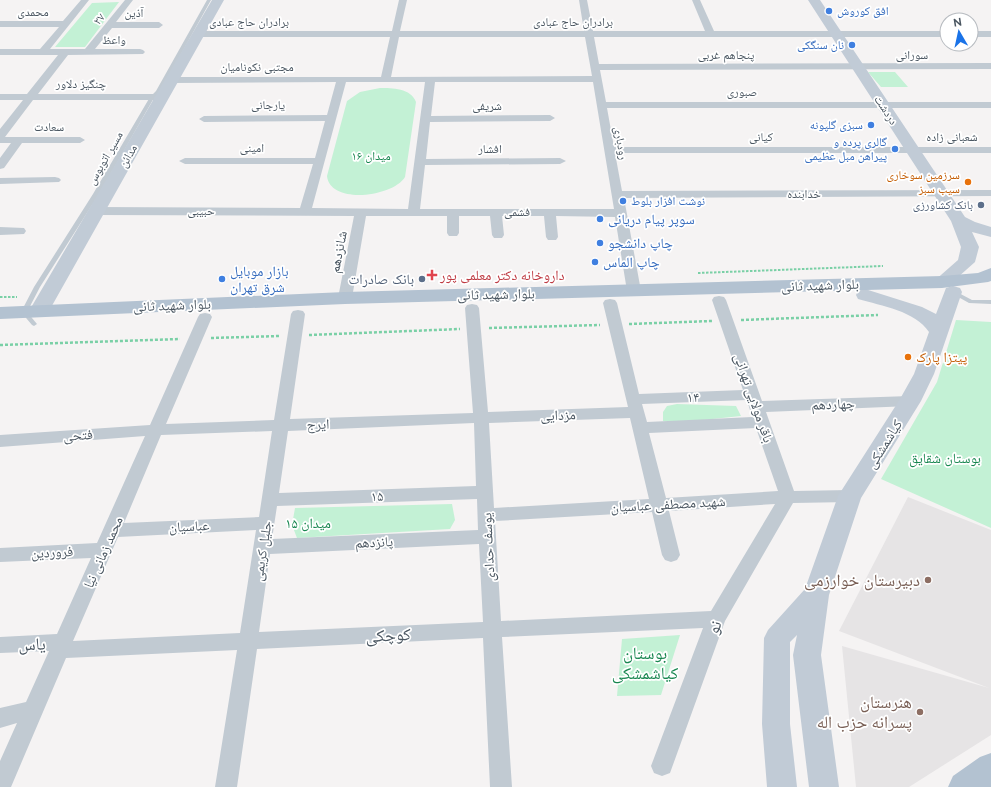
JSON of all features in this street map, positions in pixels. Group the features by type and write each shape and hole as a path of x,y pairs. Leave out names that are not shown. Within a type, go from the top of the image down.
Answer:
{"main road":[{"name":"مدائن","path":"32,316 96,211 157,97 172,80 218,0"},
{"name":"دردشت","path":"814,0 959,221 970,247 966,262 948,287"},
{"path":"959,221 969,226 991,232"},
{"name":"بلوار شهید ثانی","path":"0,326 32,316 345,298 431,303 472,308 865,295 948,287 982,278 991,274"},
{"name":"بلوار شهید ثانی","path":"0,313 32,316 206,317 298,314 431,303 634,291 948,287 991,292"},
{"name":"کیاشمشکی","path":"824,787 807,655 816,595 850,496 910,401 924,374 938,332 948,287"},
{"path":"865,295 915,311 930,319 938,332"},
{"name":"کیاشمشکی","path":"782,787 776,724 777,638 816,595"},
{"path":"964,787 991,768"}],"street":[{"path":"43,52 85,0"},
{"name":"۲۷","path":"88,52 129,0"},
{"path":"385,80 403,0"},
{"name":"رودباری","path":"583,0 634,291"},
{"path":"696,0 711,34"},
{"name":"محمدی","path":"0,24 65,24"},
{"name":"آذین","path":"110,24 158,25"},
{"name":"برادران حاج عبادی","path":"198,34 939,34"},
{"path":"979,34 991,34"},
{"name":"واعظ","path":"0,52 140,52"},
{"path":"0,136 65,52"},
{"name":"سورانی","path":"858,67 991,66"},
{"name":"پنجاهم غربی","path":"595,67 858,67"},
{"path":"430,80 414,212 305,212 342,80 597,79"},
{"name":"مجتبی نکونامیان","path":"172,80 342,80"},
{"name":"چنگیز دلاور","path":"0,97 157,97"},
{"name":"صبوری","path":"601,105 991,105"},
{"name":"یارجانی","path":"204,119 331,118"},
{"name":"شریفی","path":"425,119 550,118"},
{"name":"سعادت","path":"0,140 80,140"},
{"path":"0,166 19,140"},
{"name":"کیانی","path":"609,150 912,150"},
{"name":"شعبانی زاده","path":"912,150 991,150"},
{"name":"امینی","path":"185,161 319,161"},
{"name":"افشار","path":"420,162 560,161"},
{"path":"0,181 55,180"},
{"name":"خدابنده","path":"617,195 991,193"},
{"name":"حبیبی","path":"96,211 305,212"},
{"name":"شانزدهم","path":"345,298 361,212"},
{"name":"فشمی","path":"414,212 620,212"},
{"path":"453,212 453,233"},
{"path":"496,212 498,236"},
{"path":"550,212 552,236"},
{"path":"0,231 20,231"},
{"name":"باقر مولایی تهرانی","path":"719,300 788,497"},
{"path":"610,303 671,555"},
{"name":"یوسف حدادی","path":"472,308 481,418 501,787"},
{"name":"جلیل کریمی","path":"226,787 298,314"},
{"name":"محمد زمانی نیا","path":"0,786 206,317"},
{"name":"چهاردهم","path":"754,401 910,401"},
{"name":"۱۴","path":"635,405 754,401"},
{"name":"مزدایی","path":"481,418 635,405"},
{"name":"ایرج","path":"156,430 481,418"},
{"path":"640,428 762,422"},
{"name":"فتحی","path":"0,441 156,430"},
{"name":"۱۵","path":"269,500 485,492"},
{"name":"شهید مصطفی عباسیان","path":"486,515 788,497 850,496"},
{"name":"نو","path":"662,766 716,619 788,497"},
{"name":"عباسیان","path":"112,530 266,523"},
{"name":"پانزدهم","path":"262,547 487,537"},
{"name":"فروردین","path":"0,555 103,550"},
{"name":"کوچکی","path":"61,646 248,642 716,619"},
{"name":"یاس","path":"0,645 61,646"},
{"path":"0,718 33,710"}],"lane":[{"name":"مسیر اتوبوس","path":"32,316 37,286 157,97 158,92 209,0"},
{"path":"948,287 971,302 991,302"}],"path":[{"path":"0,345 878,315"}],"shaded area":[{"path":"908,497 991,530 991,735 909,787 856,787 842,646 989,688 839,631"}],"green space":[{"path":"119,2 85,47 55,47 92,3"},
{"path":"868,72 895,72 908,87 881,87"},
{"name":"میدان ۱۶","path":"380,88 406,91 414,97 416,102 405,177 398,184 376,193 363,195 339,191 331,185 327,176 347,101 360,92"},
{"name":"بوستان شقایق","path":"956,320 991,322 991,528 881,479 937,382"},
{"path":"677,404 736,406 741,416 684,422 663,421 663,412 667,406"},
{"name":"میدان ۱۵","path":"452,504 455,520 450,529 297,538 292,525 295,508"},
{"name":"بوستان کیاشمشکی","path":"680,635 661,695 617,696 622,639"}],"place":[{"name":"افق کوروش","path":"829,11"},
{"name":"نان سنگکی","path":"852,45"},
{"name":"سبزی گلپونه","path":"871,125"},
{"name":"گالری پرده و پیراهن مبل عظیمی","path":"895,149"},
{"name":"سرزمین سوخاری سیب سبز","path":"968,182"},
{"name":"نوشت افزار بلوط","path":"623,201"},
{"name":"بانک کشاورزی","path":"981,205"},
{"name":"سوپر پیام دریانی","path":"600,219"},
{"name":"چاپ دانشجو","path":"600,243"},
{"name":"چاپ‌ الماس","path":"595,262"},
{"name":"داروخانه دکتر معلمی پور","path":"432,275"},
{"name":"بازار موبایل شرق تهران","path":"222,279"},
{"name":"بانک صادرات","path":"422,279"},
{"name":"پیتزا پارک","path":"908,357"},
{"name":"دبیرستان خوارزمی","path":"928,580"},
{"name":"هنرستان پسرانه حزب اله","path":"920,712"}]}
